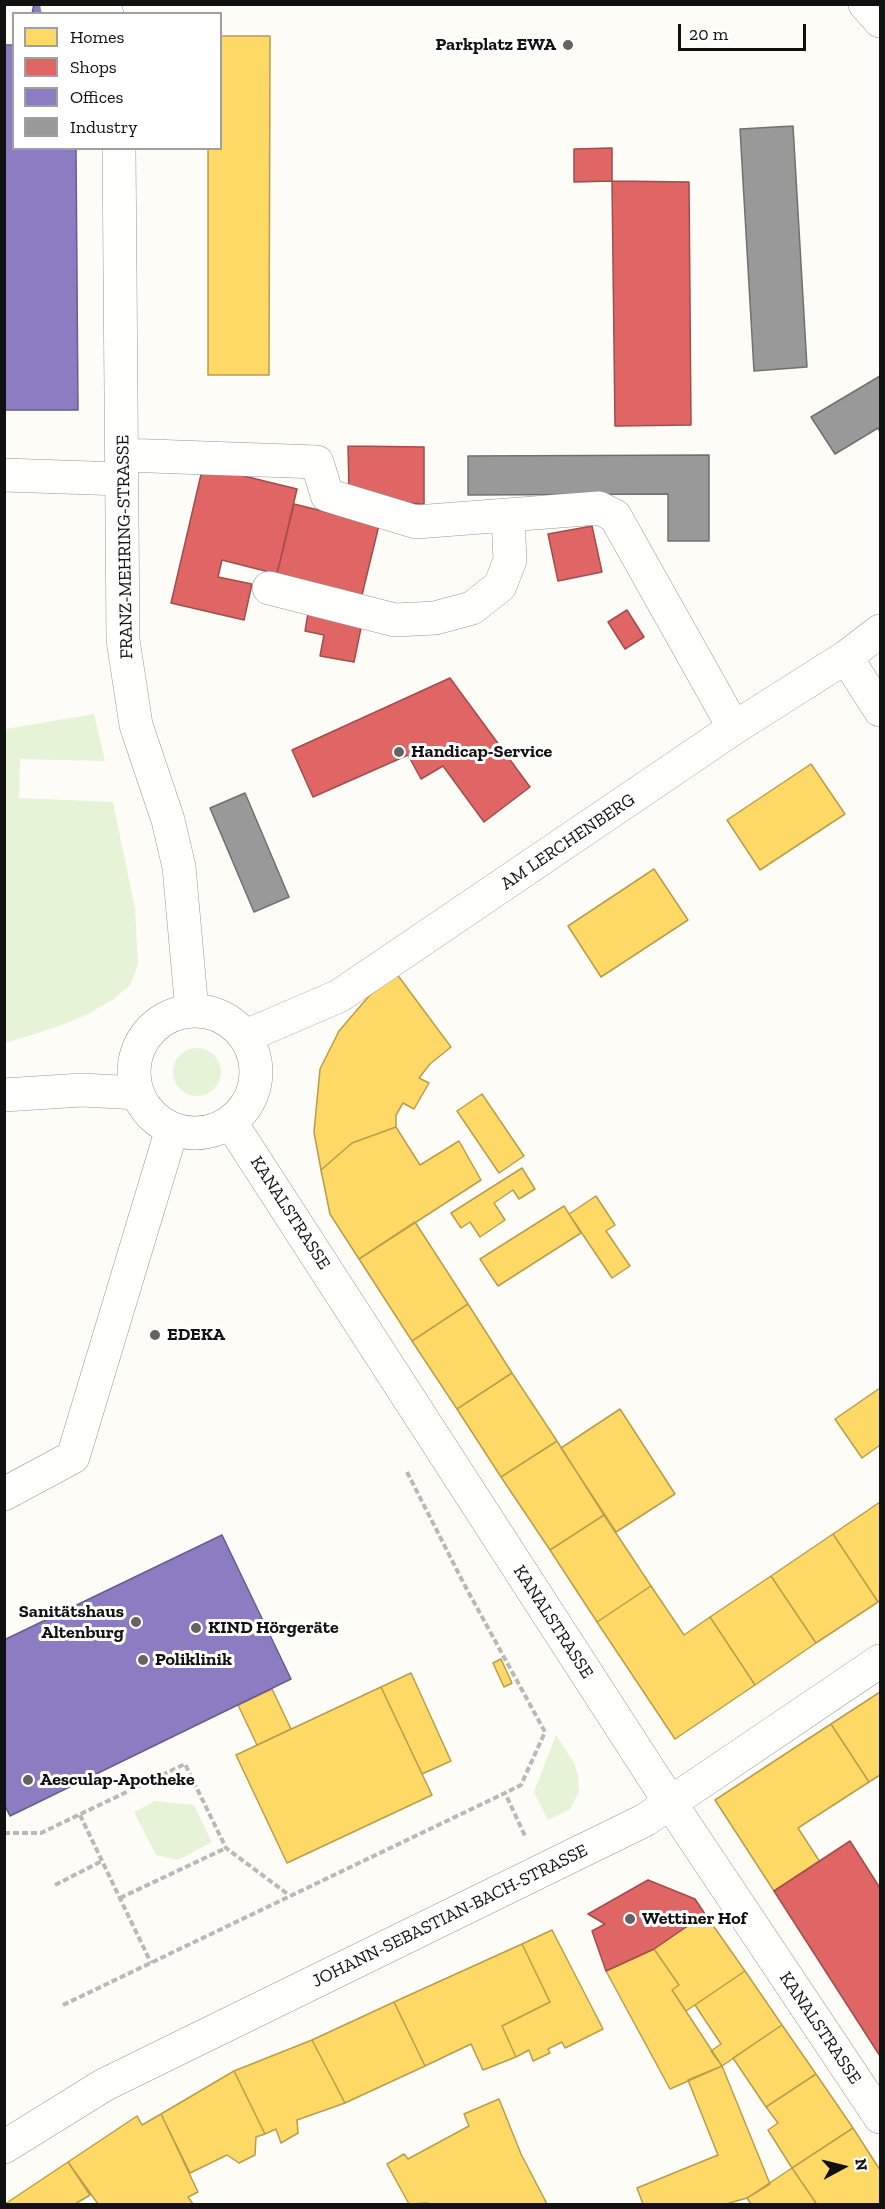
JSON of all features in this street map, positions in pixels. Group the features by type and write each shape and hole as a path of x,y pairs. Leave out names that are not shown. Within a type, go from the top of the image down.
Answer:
{"street":[{"path":"866,4 880,21"},
{"path":"57,6 94,12"},
{"name":"FRANZ-MEHRING-STRASSE","path":"119,150 123,640 136,725 168,820 179,867 192,1011"},
{"path":"4,475 122,467 317,462 327,495 416,522 599,508 615,516 734,728"},
{"path":"269,588 395,620 435,618 472,608 500,586 510,560 508,515"},
{"name":"AM LERCHENBERG","path":"246,1036 339,996 734,728 846,657 880,631"},
{"path":"846,657 880,710"},
{"path":"192,1011 212,1013 231,1022 246,1036 254,1054 257,1073 254,1092 244,1109 231,1123 212,1132 192,1134 172,1129 157,1120 145,1108 138,1093 134,1074 136,1056 144,1038 157,1024 174,1015 192,1011"},
{"path":"4,1095 82,1090 138,1093"},
{"name":"KANALSTRASSE","path":"231,1123 671,1804 880,2117"},
{"path":"4,1494 74,1457 172,1129"},
{"name":"JOHANN-SEBASTIAN-BACH-STRASSE","path":"4,2147 104,2085 645,1820 880,1661"}],"path":[{"path":"63,2005 521,1785 545,1732 464,1584 407,1471"},
{"path":"4,1833 41,1833 185,1764 226,1848 290,1895"},
{"path":"505,1793 541,1872"},
{"path":"80,1815 150,1963"},
{"path":"120,1898 226,1848"},
{"path":"55,1885 102,1861"}],"green space":[{"path":"94,714 105,761 20,759 19,798 113,802 135,909 138,965 130,985 114,999 86,1015 57,1027 5,1043 5,729"},
{"path":"192,1048 202,1048 214,1055 221,1067 221,1077 214,1089 202,1096 192,1096 177,1085 173,1077 173,1067 184,1052"},
{"path":"556,1735 573,1761 578,1774 579,1792 570,1809 548,1820 534,1792"},
{"path":"155,1801 194,1805 212,1842 178,1860 156,1855 134,1812"}],"building: Homes":[{"path":"222,36 270,36 269,375 208,375 208,150 222,150"},
{"path":"811,764 845,814 760,870 727,820"},
{"path":"654,869 688,920 601,977 568,926"},
{"path":"396,973 451,1047 430,1064 419,1078 429,1083 414,1109 403,1103 396,1115 396,1127 352,1143 321,1170 314,1132 320,1069 339,1031 369,996"},
{"path":"482,1094 524,1156 499,1173 457,1111"},
{"path":"396,1127 420,1165 459,1141 481,1180 359,1259 330,1214 321,1170 352,1143"},
{"path":"522,1168 535,1189 519,1199 513,1190 494,1203 505,1220 480,1237 470,1222 461,1228 451,1213"},
{"path":"596,1196 615,1225 606,1231 630,1266 612,1278 569,1214"},
{"path":"564,1206 581,1233 498,1286 480,1259"},
{"path":"415,1222 468,1304 412,1341 359,1259"},
{"path":"468,1304 512,1373 457,1409 412,1341"},
{"path":"512,1373 557,1441 501,1477 457,1409"},
{"path":"880,1388 880,1445 862,1458 835,1419"},
{"path":"620,1409 675,1494 616,1532 561,1448"},
{"path":"557,1441 604,1515 550,1550 501,1477"},
{"path":"880,1502 880,1600 878,1602 833,1534"},
{"path":"604,1515 651,1586 597,1622 550,1550"},
{"path":"833,1534 878,1602 816,1643 771,1576"},
{"path":"771,1576 816,1643 755,1685 710,1617"},
{"path":"651,1586 684,1635 710,1617 755,1685 675,1739 597,1622"},
{"path":"501,1659 512,1683 504,1687 493,1663"},
{"path":"411,1673 451,1761 422,1774 381,1687"},
{"path":"381,1687 432,1795 287,1863 236,1755"},
{"path":"272,1689 291,1729 257,1745 238,1705"},
{"path":"880,1692 880,1775 869,1782 831,1724"},
{"path":"831,1724 869,1782 798,1828 820,1862 774,1891 715,1800"},
{"path":"705,1914 745,1971 686,2011 672,1990 679,1985 654,1949"},
{"path":"552,1930 603,2029 565,2048 562,2042 548,2049 550,2053 533,2061 529,2050 516,2057 502,2026 550,2002 522,1944"},
{"path":"522,1944 550,2002 502,2026 516,2057 483,2070 471,2044 425,2066 394,2002"},
{"path":"654,1949 679,1985 672,1990 722,2066 670,2089 606,1971"},
{"path":"745,1971 782,2025 722,2066 711,2051 721,2044 695,2005"},
{"path":"394,2002 425,2066 345,2103 312,2040"},
{"path":"782,2025 816,2074 766,2107 733,2058"},
{"path":"312,2040 345,2103 297,2120 298,2133 281,2143 276,2129 265,2134 234,2071"},
{"path":"722,2066 770,2184 747,2198 726,2204 643,2204 637,2188 718,2155 688,2080"},
{"path":"234,2071 265,2134 256,2137 255,2155 239,2163 227,2155 190,2173 161,2114"},
{"path":"816,2074 853,2128 792,2168 768,2130 778,2123 766,2107"},
{"path":"499,2099 521,2154 547,2204 409,2204 387,2164 404,2154 408,2159 469,2126 464,2114"},
{"path":"161,2114 198,2192 188,2197 193,2204 98,2204 68,2162 137,2116 142,2125"},
{"path":"853,2128 880,2170 880,2204 813,2204 816,2203 792,2168"},
{"path":"68,2162 90,2195 75,2204 5,2204"},
{"path":"792,2168 816,2203 751,2204 747,2198"}],"building: Shops":[{"path":"612,148 612,181 574,182 574,149"},
{"path":"612,181 689,182 691,425 615,426"},
{"path":"348,446 424,447 424,504 388,502 349,489"},
{"path":"203,466 297,489 277,574 222,560 218,577 252,584 244,620 171,603"},
{"path":"294,504 379,525 362,595 277,574"},
{"path":"592,526 602,572 558,581 548,534"},
{"path":"627,610 644,637 625,649 608,622"},
{"path":"308,613 362,623 354,662 320,656 324,635 305,631"},
{"name":"Handicap-Service","path":"450,678 530,787 484,822 443,766 421,779 408,755 313,797 292,750"},
{"path":"850,1841 880,1888 880,2056 774,1891"},
{"path":"648,1880 695,1899 705,1914 654,1949 606,1971 592,1931 605,1924 588,1914"}],"building: Offices":[{"path":"34,4 57,4 55,12 32,12"},
{"path":"4,45 12,45 12,150 76,150 78,410 4,410"},
{"name":"Poliklinik","path":"222,1535 291,1679 10,1816 4,1804 4,1640"}],"building: Industry":[{"path":"793,126 807,367 754,371 740,129"},
{"path":"880,376 880,432 878,428 835,454 811,417"},
{"path":"709,455 709,541 668,541 668,494 468,495 468,456"},
{"path":"245,793 289,897 254,912 210,808"}],"place":[{"name":"Parkplatz EWA","path":"568,45"},
{"name":"Handicap-Service","path":"399,752"},
{"name":"EDEKA","path":"155,1335"},
{"name":"Sanitätshaus Altenburg","path":"136,1622"},
{"name":"KIND Hörgeräte","path":"196,1628"},
{"name":"Poliklinik","path":"143,1660"},
{"name":"Aesculap-Apotheke","path":"28,1780"},
{"name":"Wettiner Hof","path":"630,1919"}]}
